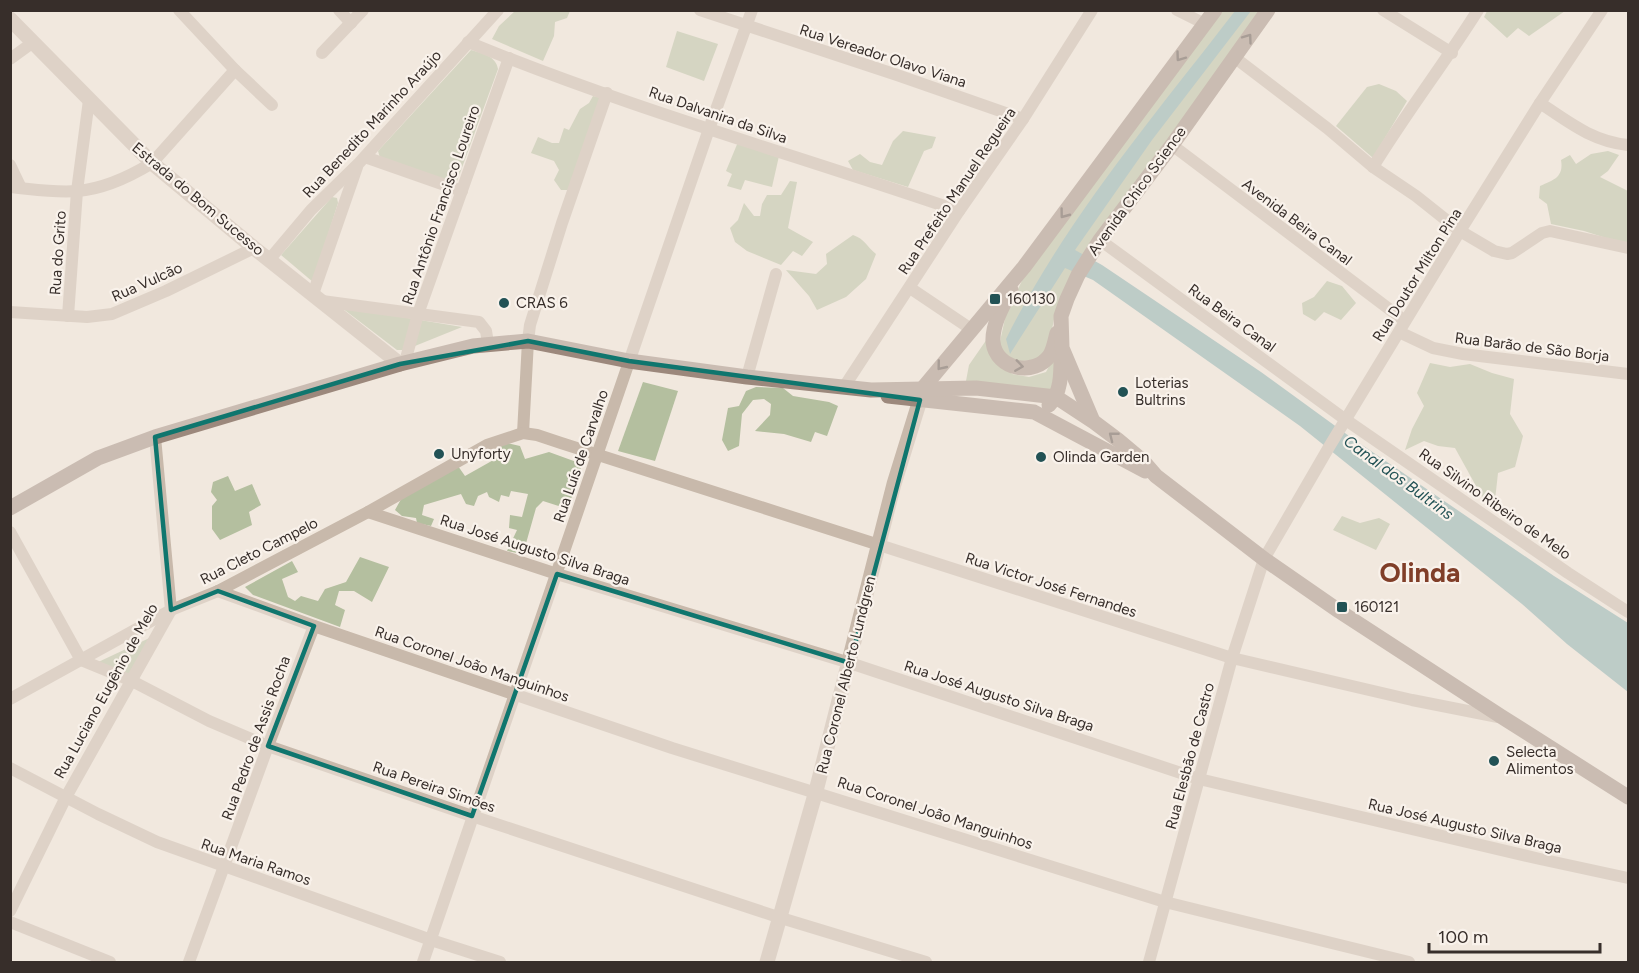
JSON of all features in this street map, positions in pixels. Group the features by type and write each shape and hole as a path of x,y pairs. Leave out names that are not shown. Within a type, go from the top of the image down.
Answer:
{"main road":[{"path":"922,394 971,329 1024,267 1215,10"},
{"name":"Avenida Chico Science","path":"1094,422 1062,348 1061,316 1078,275 1089,255 1172,145 1268,10"},
{"path":"1024,267 998,317 993,336 993,344 998,354 1008,364 1021,369 1045,360 1052,350 1061,316"},
{"path":"10,508 98,458 155,437 402,363 488,343 528,341 629,361 747,377 922,394 1034,412 1156,476"},
{"path":"1034,412 1046,407 1056,397 1062,348"},
{"path":"922,394 976,388 1056,397 1130,449 1156,476 1264,559 1502,717 1629,797"}],"street":[{"path":"179,10 235,70 272,105"},
{"path":"339,10 351,23"},
{"path":"322,53 363,10"},
{"name":"Rua Benedito Marinho Araújo","path":"269,260 311,210 362,160 498,10"},
{"name":"Rua Vereador Olavo Viana","path":"700,10 1023,119"},
{"name":"Rua Luís de Carvalho","path":"423,963 514,693 752,10"},
{"path":"1177,10 1204,24"},
{"path":"1383,10 1452,52"},
{"path":"1374,167 1400,123 1452,52 1478,10"},
{"name":"Rua Doutor Milton Pina","path":"1264,559 1460,231 1540,103 1602,10"},
{"name":"Rua Prefeito Manuel Regueira","path":"844,387 1023,119 1087,12"},
{"name":"Estrada do Bom Sucesso","path":"10,19 152,164 269,260 402,363"},
{"name":"Rua Dalvanira da Silva","path":"468,42 709,129 959,212"},
{"path":"10,59 32,43"},
{"path":"1233,57 1460,231 1494,251 1507,254 1516,252 1548,231 1629,248"},
{"name":"Rua Antônio Francisco Loureiro","path":"402,363 509,58"},
{"path":"10,165 16,188 77,191 110,184 152,164 235,70"},
{"path":"597,455 537,435 523,433 530,325 607,93"},
{"name":"Rua do Grito","path":"68,316 77,191 88,100"},
{"path":"1540,103 1587,134 1610,143 1629,146"},
{"name":"Avenida Beira Canal","path":"1172,145 1402,327"},
{"path":"462,191 362,160 318,298 479,322 486,331 488,343"},
{"name":"Rua Beira Canal","path":"1100,240 1344,422"},
{"name":"Rua Vulcão","path":"10,312 68,316 106,315 119,312 254,248"},
{"path":"747,377 776,274"},
{"path":"910,288 971,329"},
{"name":"Rua Barão de São Borja","path":"1402,327 1433,348 1463,354 1629,374"},
{"name":"Rua Coronel Alberto Lundgren","path":"767,963 816,791 878,546 922,394"},
{"name":"Rua Silvino Ribeiro de Melo","path":"1344,422 1629,612"},
{"name":"Rua Cleto Campelo","path":"10,699 171,610 218,591 368,512 487,445 523,433"},
{"name":"Rua Luciano Eugênio de Melo","path":"10,911 66,797 171,610 155,437"},
{"name":"Rua Victor José Fernandes","path":"597,455 1232,658 1389,695 1502,717"},
{"name":"Rua José Augusto Silva Braga","path":"368,512 557,574 850,663 1199,779 1629,878"},
{"path":"10,532 81,660"},
{"name":"Rua Elesbão de Castro","path":"1149,963 1232,658 1264,559"},
{"name":"Rua Coronel João Manguinhos","path":"218,591 672,748 816,791 1165,902 1409,963"},
{"name":"Rua Pedro de Assis Rocha","path":"189,963 314,626"},
{"name":"Rua Pereira Simões","path":"81,660 132,681 172,703 268,746 898,958 926,963"},
{"name":"Rua Maria Ramos","path":"10,768 157,842 500,963"},
{"path":"10,922 110,963"}],"highlighted area":[{"path":"528,341 629,361 920,400 850,663 557,574 472,816 268,746 314,626 218,591 171,610 155,437 400,364"}],"green space":[{"path":"1487,10 1565,11 1529,36 1518,28 1507,38 1484,17"},
{"path":"515,11 570,11 567,18 555,22 554,36 543,61 492,39 499,26"},
{"path":"1220,11 1262,11 1055,314 1048,350 1038,359 1013,362 999,346 1006,314 1029,266"},
{"path":"677,31 718,44 704,81 666,67"},
{"path":"471,50 491,58 498,69 456,184 380,158 378,151"},
{"path":"1379,84 1396,91 1407,101 1373,158 1336,126 1367,87"},
{"path":"593,96 602,98 568,190 561,190 554,180 559,170 554,161 531,153 538,137 552,143 559,143 564,128 569,130 580,109 589,103"},
{"path":"903,131 936,137 932,148 924,151 908,187 853,170 848,161 860,154 870,162 882,165 893,141"},
{"path":"738,142 779,156 772,187 745,180 741,190 727,186 732,174 726,171"},
{"path":"1608,151 1619,155 1608,171 1600,177 1628,191 1628,245 1584,231 1551,224 1547,204 1539,198 1540,186 1554,180 1559,174 1562,166 1561,160 1570,155 1576,164 1591,154"},
{"path":"790,181 797,182 788,228 813,242 802,256 793,251 781,265 747,251 735,242 730,228 738,220 744,203 754,216 760,216 762,204 767,195 781,195"},
{"path":"332,197 337,198 338,203 313,282 281,255"},
{"path":"853,235 876,254 866,279 846,297 817,310 809,296 786,270 816,274 827,264 826,254"},
{"path":"1327,281 1342,286 1356,303 1341,320 1324,312 1315,321 1303,314 1302,303 1314,297"},
{"path":"342,308 462,327 405,350 397,350"},
{"path":"987,339 1012,374 1029,377 1046,372 1057,351 1054,391 966,381 969,365"},
{"path":"1430,363 1450,367 1470,364 1514,379 1510,414 1523,436 1515,467 1498,473 1495,500 1486,504 1455,448 1424,441 1405,450 1412,429 1424,406 1417,393"},
{"path":"643,382 678,391 655,461 618,451"},
{"path":"756,387 783,388 793,396 829,402 838,406 827,436 815,432 811,442 784,434 755,431 770,415 771,404 764,399 753,400 742,414 739,446 728,451 722,440 728,408 739,406 746,391"},
{"path":"499,441 520,446 525,459 549,452 582,464 568,509 543,501 536,508 523,554 507,551 517,530 509,528 510,515 522,517 528,494 511,491 509,497 501,495 499,502 489,497 487,492 478,496 474,506 466,504 461,494 424,505 422,515 434,519 431,526 417,523 416,518 402,516 395,510 405,492 458,466 465,476 497,458"},
{"path":"228,476 235,491 252,484 261,505 249,512 252,525 220,540 212,529 212,506 217,500 211,492 213,482"},
{"path":"1342,516 1360,523 1379,518 1390,524 1376,550 1333,530"},
{"path":"360,557 389,567 372,602 354,591 339,591 335,605 345,610 340,627 253,595 245,587 292,561 298,572 282,579 288,597 295,601 301,596 318,601 325,589 346,582"},
{"path":"158,634 127,680 94,664"}],"water":[{"name":"Canal dos Bultrins","path":"1235,11 1251,11 1152,140 1075,250 1102,265 1261,372 1349,436 1554,576 1628,623 1628,692 1300,426 1093,280 1065,268 1010,354 1006,339 1055,252 1113,169"}],"place":[{"name":"160130","path":"995,299"},
{"name":"CRAS 6","path":"504,303"},
{"name":"Loterias Bultrins","path":"1123,392"},
{"name":"Unyforty","path":"439,454"},
{"name":"Olinda Garden","path":"1041,457"},
{"name":"160121","path":"1342,607"},
{"name":"Selecta Alimentos","path":"1494,761"}],"district":[{"name":"Olinda","path":"1420,573"}]}
